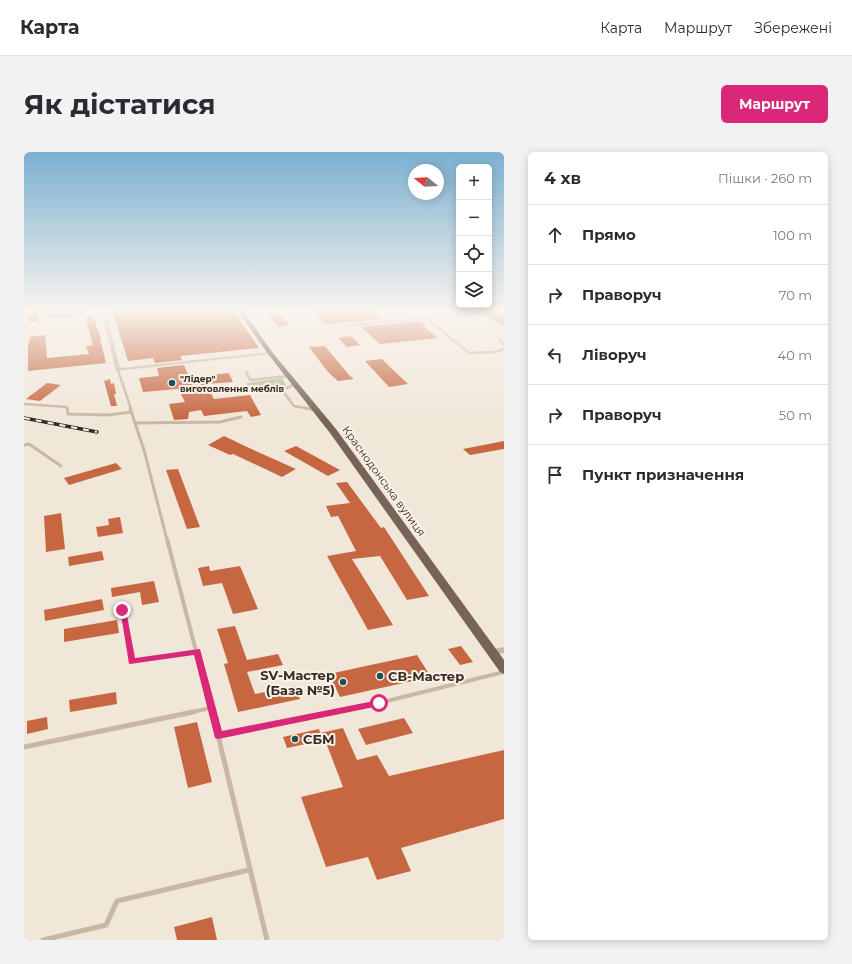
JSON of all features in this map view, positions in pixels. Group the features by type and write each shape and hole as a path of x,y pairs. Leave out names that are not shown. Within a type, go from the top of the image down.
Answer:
{"main road":[{"name":"Краснодонська вулиця","path":"265,347 333,431 492,652 504,671"}],"street":[{"path":"112,347 118,370 270,353"},
{"path":"492,652 504,650"}],"lane":[{"path":"462,347 469,352 495,352 504,349"},
{"path":"118,370 144,450 197,651 267,940"},
{"path":"246,372 250,380 292,380"},
{"path":"292,380 282,390 294,406 316,410"},
{"path":"24,404 67,407 68,414 108,415 132,412"},
{"path":"135,423 220,422 240,416"},
{"path":"24,445 29,444 61,466"},
{"path":"122,610 132,662 197,651"},
{"path":"218,735 379,703 504,671"},
{"path":"24,747 210,708"},
{"path":"43,940 106,924 117,901 249,870"}],"green space":[{"path":"282,378 286,385 285,386 260,389 261,392 251,393 246,383"}],"building":[{"path":"28,347 46,347 47,358 89,354 86,347 102,347 106,363 28,371"},
{"path":"124,347 258,347 259,348 180,356 182,360 155,363 153,358 128,361"},
{"path":"309,347 326,347 354,379 338,381 328,372"},
{"path":"382,359 408,384 389,387 365,361"},
{"path":"184,365 189,377 229,373 233,382 206,384 214,399 250,395 261,415 251,417 247,411 204,416 201,410 189,412 188,419 174,420 169,404 185,402 178,389 143,392 139,378 159,376 157,368"},
{"path":"110,379 111,384 114,383 116,394 114,394 117,406 111,406 104,381"},
{"path":"47,383 61,385 40,401 26,399"},
{"path":"224,436 296,469 282,477 233,454 230,455 208,445"},
{"path":"504,441 504,449 470,455 463,449"},
{"path":"296,446 340,470 328,476 284,451"},
{"path":"116,463 122,469 69,485 64,478"},
{"path":"178,469 200,527 187,529 166,470"},
{"path":"347,482 381,528 384,527 429,596 407,600 380,556 352,559 393,625 368,630 327,556 356,551 338,516 331,517 326,506 350,503 336,483"},
{"path":"61,513 65,549 46,552 44,516"},
{"path":"120,517 123,533 98,537 96,527 109,525 108,519"},
{"path":"102,551 104,560 69,566 68,557"},
{"path":"209,566 210,571 240,566 258,609 233,614 222,583 203,586 198,568"},
{"path":"154,581 159,602 142,605 140,592 112,597 111,588"},
{"path":"102,599 104,610 45,621 44,610"},
{"path":"117,620 119,633 64,642 64,629"},
{"path":"235,626 247,660 278,654 283,665 247,672 255,694 295,686 300,699 238,712 224,664 228,663 217,629"},
{"path":"461,646 473,662 460,665 448,649"},
{"name":"СВ-Мастер","path":"417,655 431,677 340,697 329,674"},
{"path":"116,692 117,704 70,712 69,700"},
{"path":"47,717 48,729 27,734 27,721"},
{"path":"404,718 413,733 366,745 358,729"},
{"path":"197,722 212,782 188,788 174,727"},
{"path":"343,728 357,760 377,755 389,776 504,750 504,819 401,848 411,871 377,880 368,857 326,867 301,797 343,787 325,740 287,748 283,737 319,729 320,733"},
{"path":"212,917 217,940 177,940 174,927"}],"railway":[{"path":"24,418 97,432"}],"place":[{"name":"\"Лідер\" виготовлення меблів","path":"172,383"},
{"name":"СВ-Мастер","path":"380,676"},
{"name":"SV-Мастер (База №5)","path":"343,682"},
{"name":"СБМ","path":"295,739"}],"route":[{"path":"122,610 132,662 197,651 210,708 218,735 379,703"}]}
